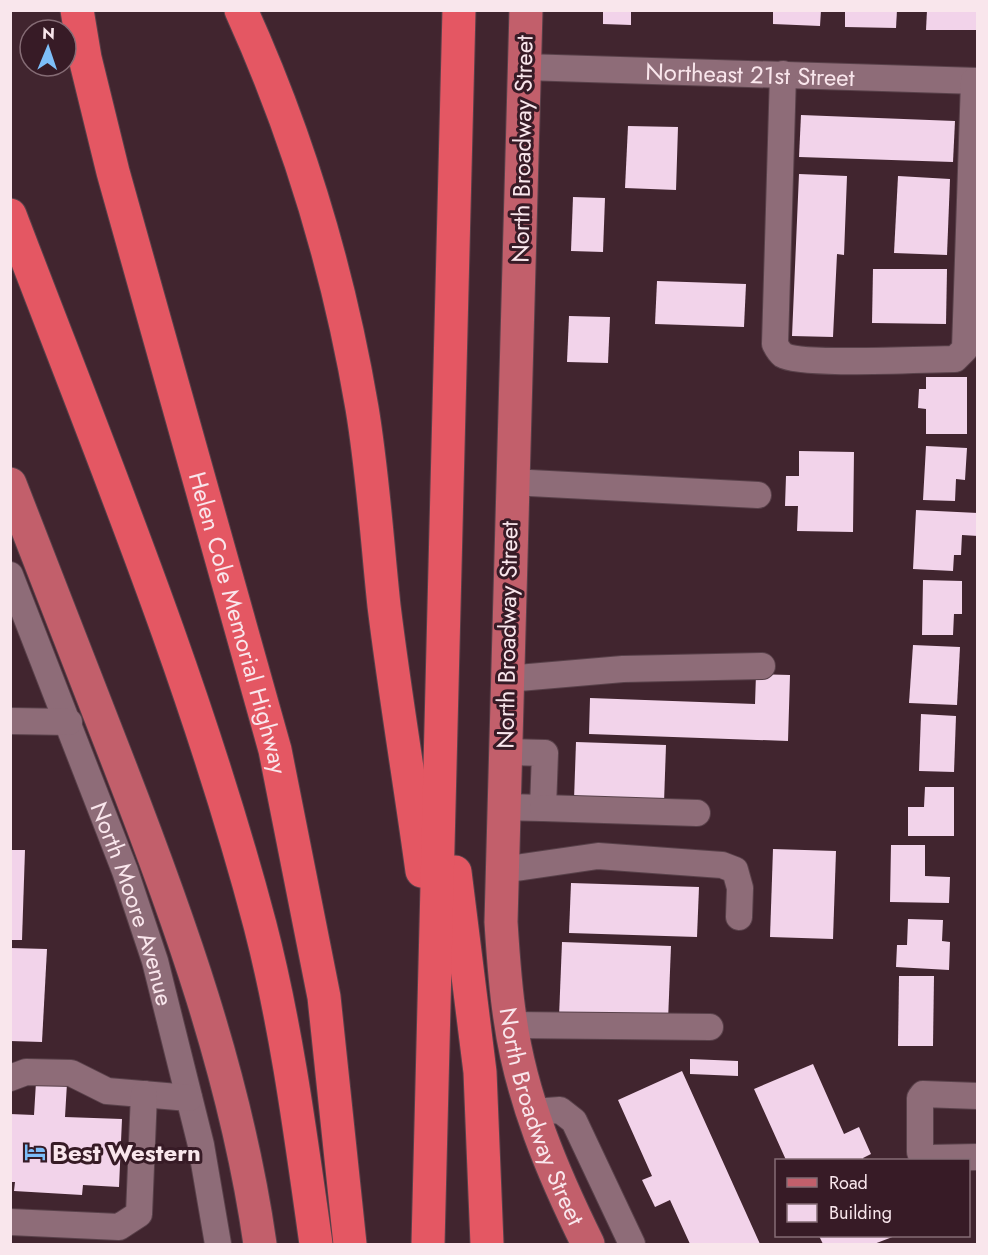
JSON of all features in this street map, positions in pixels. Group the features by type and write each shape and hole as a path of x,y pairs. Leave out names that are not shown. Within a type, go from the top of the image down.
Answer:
{"highway":[{"name":"Helen Cole Memorial Highway","path":"77,10 85,57 113,172 275,750 324,997 350,1245"},
{"path":"242,10 291,138 321,229 344,317 362,408 375,499 384,606 436,971"},
{"path":"428,1245 459,10"},
{"path":"10,215 133,540 224,797 260,927 285,1044 316,1245"},
{"path":"440,754 480,1072 487,1245"}],"main road":[{"name":"North Broadway Street","path":"526,10 511,482 503,807 503,942 511,1025 533,1112 547,1157 588,1245"},
{"path":"10,484 143,827 198,981 226,1080 254,1200 260,1245"}],"street":[{"name":"Northeast 21st Street","path":"524,66 976,81"},
{"path":"783,74 776,344 782,354 793,358 848,361 955,359 965,350 976,81"},
{"path":"511,482 758,495"},
{"name":"North Moore Avenue","path":"10,575 69,722 125,871 147,939 201,1145 218,1245"},
{"path":"507,679 623,669 762,666"},
{"path":"10,721 69,722"},
{"path":"505,752 545,753 543,808"},
{"path":"503,807 697,813"},
{"path":"502,870 598,856 722,865 735,870 740,888 739,917"},
{"path":"511,1025 710,1027"},
{"path":"10,1078 26,1072 71,1073 107,1091 189,1098"},
{"path":"10,1222 119,1227 139,1214 144,1094"},
{"path":"978,1096 923,1094 920,1098 920,1152 928,1158 978,1157"},
{"path":"533,1112 560,1110 574,1121 632,1245"}],"building":[{"path":"603,10 631,10 631,25 603,24"},
{"path":"773,10 821,10 820,26 773,24"},
{"path":"845,10 897,10 896,28 845,27"},
{"path":"927,10 977,10 977,30 926,30"},
{"path":"801,115 955,121 953,162 799,157"},
{"path":"628,126 678,127 676,190 625,188"},
{"path":"799,174 847,176 844,255 837,254 833,337 792,336"},
{"path":"898,176 950,179 947,255 894,253"},
{"path":"573,197 605,198 603,252 571,251"},
{"path":"873,269 947,269 946,324 872,323"},
{"path":"657,281 746,284 744,327 655,324"},
{"path":"569,316 610,317 608,363 567,362"},
{"path":"926,377 967,377 967,434 926,434 926,409 918,408 919,389 926,389"},
{"path":"926,446 967,448 965,480 956,479 955,501 923,500"},
{"path":"799,451 854,452 853,532 797,531 798,506 785,506 786,476 799,476"},
{"path":"916,510 978,513 978,536 962,535 961,555 954,555 953,571 913,569"},
{"path":"923,580 962,581 962,614 954,614 953,635 922,635"},
{"path":"913,645 960,647 957,705 909,703"},
{"path":"756,674 790,675 788,741 589,734 590,698 755,704"},
{"path":"921,714 956,716 954,772 919,771"},
{"path":"576,742 666,745 664,803 574,800"},
{"path":"925,787 954,787 954,836 908,836 908,807 924,807"},
{"path":"891,845 925,845 925,876 950,877 949,903 890,902"},
{"path":"773,849 836,851 833,939 770,937"},
{"path":"10,850 25,850 22,940 10,940"},
{"path":"571,883 699,887 697,937 569,933"},
{"path":"908,919 943,920 942,941 950,942 949,970 896,967 897,945 907,945"},
{"path":"562,942 671,946 668,1021 559,1017"},
{"path":"10,948 47,949 42,1042 10,1041"},
{"path":"899,976 934,976 933,1046 898,1046"},
{"path":"690,1059 738,1061 738,1076 690,1074"},
{"path":"813,1064 844,1134 859,1127 871,1154 864,1159 786,1159 754,1089"},
{"path":"682,1071 760,1244 690,1244 670,1200 655,1207 642,1180 652,1176 618,1100"},
{"path":"36,1082 67,1083 65,1117 122,1119 119,1187 83,1185 82,1195 14,1191 15,1182 10,1182 10,1114 34,1115"},
{"path":"820,1237 892,1237 874,1244 823,1244"}],"place":[{"name":"Best Western","path":"35,1152"}]}
